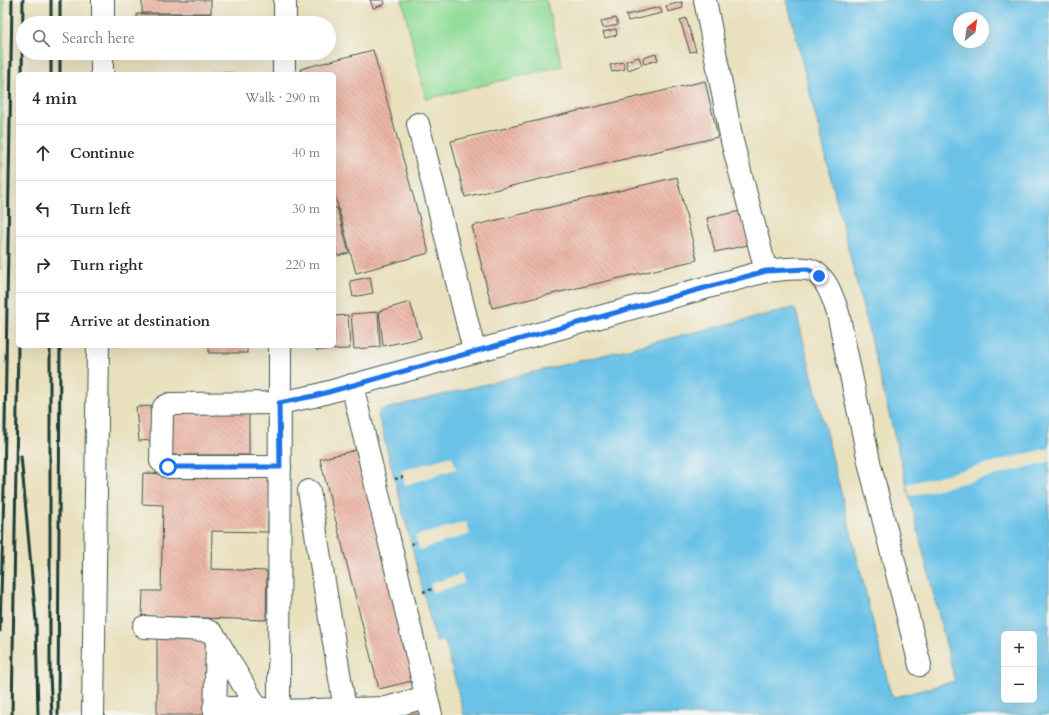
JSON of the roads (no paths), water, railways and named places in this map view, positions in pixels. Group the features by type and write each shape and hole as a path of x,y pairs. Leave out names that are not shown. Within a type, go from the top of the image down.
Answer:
{"street":[{"path":"103,0 103,16"},
{"path":"285,0 285,16"},
{"path":"706,0 732,141 766,271"},
{"path":"102,60 102,72"},
{"path":"284,60 284,72"},
{"path":"418,124 474,350"},
{"path":"280,467 168,467 161,461 162,411 164,407 170,404 279,403 352,385 474,350 766,271 808,269 819,276 832,293 838,313 870,466 920,665"},
{"path":"93,715 98,348"},
{"path":"279,713 280,348"},
{"path":"217,640 215,712 254,711 279,713 429,706 352,385"},
{"path":"309,490 345,709"},
{"path":"144,627 206,630 212,633 254,711"}],"water":[{"path":"787,0 1049,0 1049,715 464,715 445,641 436,642 378,414 381,410 793,308 796,311 891,695 896,697 955,681"}],"railway":[{"path":"0,631 4,488 12,0"},
{"path":"23,0 23,16"},
{"path":"51,0 51,16"},
{"path":"60,0 60,16"},
{"path":"22,60 22,72"},
{"path":"51,60 51,72"},
{"path":"60,60 60,72"},
{"path":"12,715 18,348"},
{"path":"50,348 50,675 52,715"},
{"path":"58,715 60,348"},
{"path":"21,456 36,621 38,715"}]}
